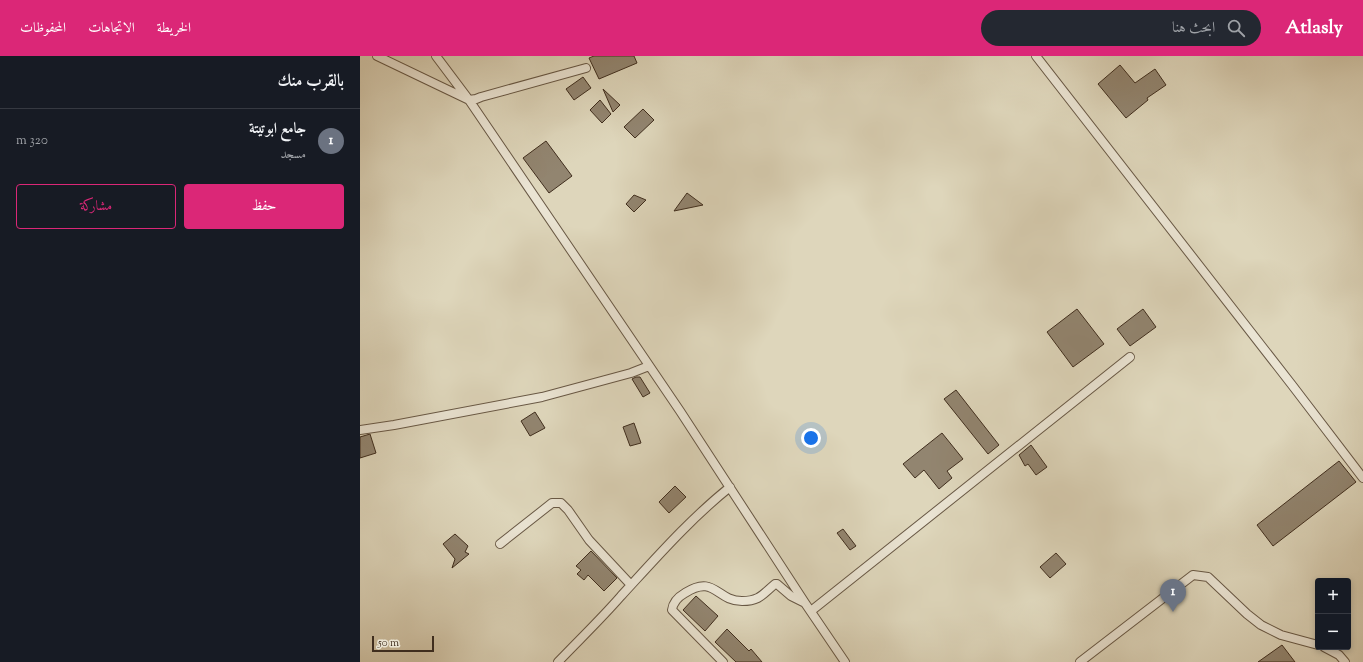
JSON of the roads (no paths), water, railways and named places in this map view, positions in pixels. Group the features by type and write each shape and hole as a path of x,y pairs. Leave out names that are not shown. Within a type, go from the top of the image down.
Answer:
{"street":[{"path":"377,56 469,100 586,68"},
{"path":"436,56 469,100 649,366 845,662"},
{"path":"1036,56 1362,475"},
{"path":"811,611 1130,357"},
{"path":"360,430 542,397 631,373 649,366"},
{"path":"558,662 705,507 730,487"},
{"path":"500,544 552,503 561,503 568,510 589,540 631,585"},
{"path":"1080,662 1193,575 1208,577 1261,625 1281,635 1315,644"},
{"path":"723,662 672,610 675,601 681,595 701,585 707,586 734,600 751,600 762,596 775,584 777,584 792,596 805,603"},
{"path":"1330,650 1339,655 1345,662"}],"place":[{"name":"جامع ابوتيتة","path":"1173,612"}]}
